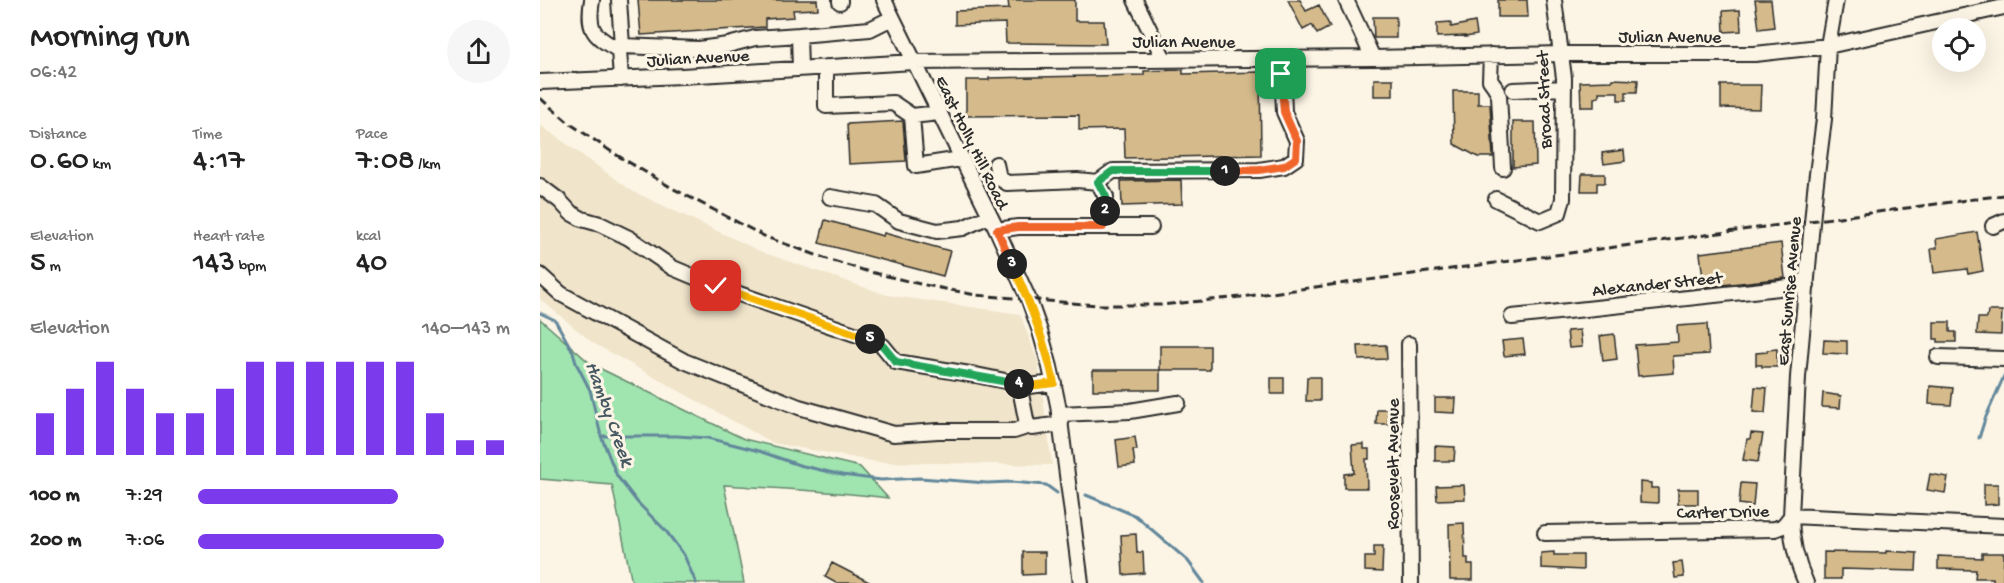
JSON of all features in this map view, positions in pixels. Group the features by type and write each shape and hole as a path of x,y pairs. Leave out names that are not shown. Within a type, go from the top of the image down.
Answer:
{"street":[{"path":"592,0 590,22 593,32 601,40 620,48 699,49 755,38 870,29 892,18"},
{"path":"619,0 621,79"},
{"name":"East Holly Hill Road","path":"884,0 997,230 1029,300 1046,349 1060,419 1081,583"},
{"path":"1135,0 1164,59"},
{"path":"1346,0 1373,58"},
{"name":"Broad Street","path":"1496,199 1540,221 1559,213 1563,199 1564,88 1554,0"},
{"name":"East Sunrise Avenue","path":"1806,583 1791,537 1798,377 1815,190 1824,119 1828,46 1836,0"},
{"name":"Julian Avenue","path":"540,82 914,62 1561,54 1755,54 1828,46 1981,6 2004,7"},
{"path":"799,35 800,69"},
{"path":"1491,55 1490,80 1499,96 1503,168"},
{"path":"996,164 999,178 1007,183 1077,180 1098,182 1113,171 1259,170 1284,166 1296,158 1297,141 1284,112 1282,59"},
{"path":"826,67 826,106 893,103 912,116 939,113"},
{"path":"1513,90 1564,88"},
{"path":"912,116 916,166 961,159"},
{"path":"1098,182 1106,197 1103,227"},
{"path":"540,186 560,201 571,213 629,238 674,268 716,286 872,340 883,346 896,362 1029,386 1054,383"},
{"path":"830,197 876,205 899,221 937,231 963,228 989,216"},
{"path":"997,230 1018,227 1151,227"},
{"path":"540,275 561,294 684,361 799,407 894,434 1014,430 1030,426 1032,428 1060,419 1178,403"},
{"name":"Alexander Street","path":"1512,317 1807,285"},
{"name":"Roosevelt Avenue","path":"1409,344 1411,583"},
{"path":"1938,357 2004,359"},
{"path":"1019,384 1027,424 1030,426"},
{"name":"Carter Drive","path":"1545,533 1775,529 1783,526 1791,516 2004,526"}],"shaded area":[{"path":"540,125 632,191 764,253 887,295 1020,314 1038,362 1052,465 877,462 773,443 593,343 540,299"}],"green space":[{"path":"540,319 591,364 744,439 860,467 888,498 724,485 744,583 632,583 612,485 540,479"}],"building":[{"path":"638,0 817,0 818,9 793,10 794,17 765,19 765,27 641,35"},
{"path":"1008,0 1075,0 1075,21 1104,21 1106,44 1006,43 1005,23 955,25 955,11 1009,9"},
{"path":"1288,0 1300,0 1306,11 1319,5 1330,27 1317,34 1312,25 1303,30"},
{"path":"1498,0 1527,0 1528,17 1498,17"},
{"path":"1755,0 1771,0 1774,27 1759,29"},
{"path":"1740,10 1741,31 1724,32 1723,11"},
{"path":"1373,17 1396,17 1396,38 1374,38"},
{"path":"1451,22 1451,27 1475,22 1477,35 1437,37 1437,23"},
{"path":"1183,70 1183,74 1260,72 1261,155 1125,158 1124,129 1079,130 1079,115 966,116 966,80 1144,75 1144,71"},
{"path":"1374,79 1393,79 1393,96 1374,96"},
{"path":"1612,79 1638,80 1637,92 1626,92 1626,100 1618,100 1618,92 1599,92 1599,97 1594,98 1594,107 1581,107 1580,82 1612,81"},
{"path":"1721,85 1761,85 1760,109 1721,108"},
{"path":"1453,91 1478,91 1478,104 1490,104 1493,157 1478,157 1454,144"},
{"path":"903,121 906,161 849,164 847,124"},
{"path":"1513,122 1535,122 1536,165 1513,167"},
{"path":"1624,150 1625,161 1604,164 1602,153"},
{"path":"1582,174 1605,174 1605,183 1597,183 1597,191 1581,191"},
{"path":"1181,180 1182,204 1122,206 1121,181"},
{"path":"825,220 950,251 943,276 819,243"},
{"path":"1977,232 1983,271 1968,274 1967,269 1934,273 1931,249 1937,248 1936,239"},
{"path":"1781,243 1785,278 1704,287 1700,253"},
{"path":"1988,311 2002,311 2001,335 1977,334 1978,318 1987,318"},
{"path":"1934,322 1950,322 1950,332 1956,332 1956,342 1938,342 1938,339 1934,339"},
{"path":"1707,324 1709,354 1673,356 1674,373 1638,376 1635,345 1678,342 1677,326"},
{"path":"1580,330 1582,347 1569,348 1567,331"},
{"path":"1614,334 1617,359 1603,361 1600,336"},
{"path":"1523,339 1525,354 1504,356 1502,341"},
{"path":"1824,340 1847,341 1847,354 1823,353"},
{"path":"1386,345 1387,359 1359,360 1358,346"},
{"path":"1160,346 1210,346 1210,370 1160,370"},
{"path":"1777,349 1777,367 1756,365 1756,353"},
{"path":"1093,370 1160,370 1160,390 1093,390"},
{"path":"1307,377 1320,377 1320,401 1306,401"},
{"path":"1271,378 1284,378 1284,394 1271,394"},
{"path":"1930,386 1953,388 1951,405 1929,404"},
{"path":"1755,387 1767,388 1765,413 1753,412"},
{"path":"1823,393 1841,396 1840,408 1822,407"},
{"path":"1435,398 1456,398 1455,413 1435,412"},
{"path":"1377,409 1388,409 1388,424 1376,424"},
{"path":"1751,433 1763,434 1758,462 1743,460 1747,439 1750,439"},
{"path":"1135,437 1137,450 1133,450 1135,465 1119,467 1116,440"},
{"path":"1364,444 1364,449 1369,449 1369,459 1366,459 1367,488 1344,488 1344,474 1354,473 1352,445"},
{"path":"1435,446 1455,447 1454,461 1435,461"},
{"path":"1930,474 1948,477 1945,493 1927,490"},
{"path":"1640,482 1651,483 1651,488 1658,488 1658,503 1640,502"},
{"path":"1741,483 1755,484 1753,506 1739,504"},
{"path":"1984,484 1998,484 1998,504 1984,505"},
{"path":"1464,485 1465,499 1437,500 1436,486"},
{"path":"1678,489 1698,489 1698,504 1678,504"},
{"path":"1464,523 1465,558 1468,558 1468,565 1473,565 1473,580 1450,580 1449,524"},
{"path":"1136,534 1137,553 1143,552 1144,573 1123,575 1121,535"},
{"path":"1374,546 1383,546 1382,572 1365,571 1365,557 1374,557"},
{"path":"1886,551 1917,553 1916,571 1841,569 1841,579 1824,579 1824,552 1886,553"},
{"path":"1023,552 1045,552 1045,574 1023,575"},
{"path":"1554,552 1554,555 1583,555 1583,570 1541,568 1541,553"},
{"path":"1982,553 2004,553 2003,583 1993,583 1993,578 1975,578 1976,570 1938,569 1938,556 1982,558"},
{"path":"1682,562 1684,577 1675,578 1673,563"},
{"path":"832,563 871,583 836,583 825,577"}],"waterway":[{"name":"Hamby Creek","path":"540,313 555,320 573,352 590,390 601,436 617,476 684,555 696,583"},
{"path":"1979,438 2004,376"},
{"path":"601,436 708,438 759,451 799,465 842,475 881,480 920,478 987,483 1011,482 1046,485 1057,493"},
{"path":"1086,495 1136,516 1188,561 1204,583"}],"railway":[{"path":"540,98 569,123 615,154 672,188 766,237 866,271 920,284 976,295 1097,305 1161,305 1241,297 2004,195"}],"route":[{"path":"716,286 872,340 883,346 896,362 1029,386 1054,383 1046,349 1029,300 997,230 1018,227 1103,227 1106,197 1098,182 1113,171 1259,170 1284,166 1296,158 1297,141 1284,112 1281,74"}]}
